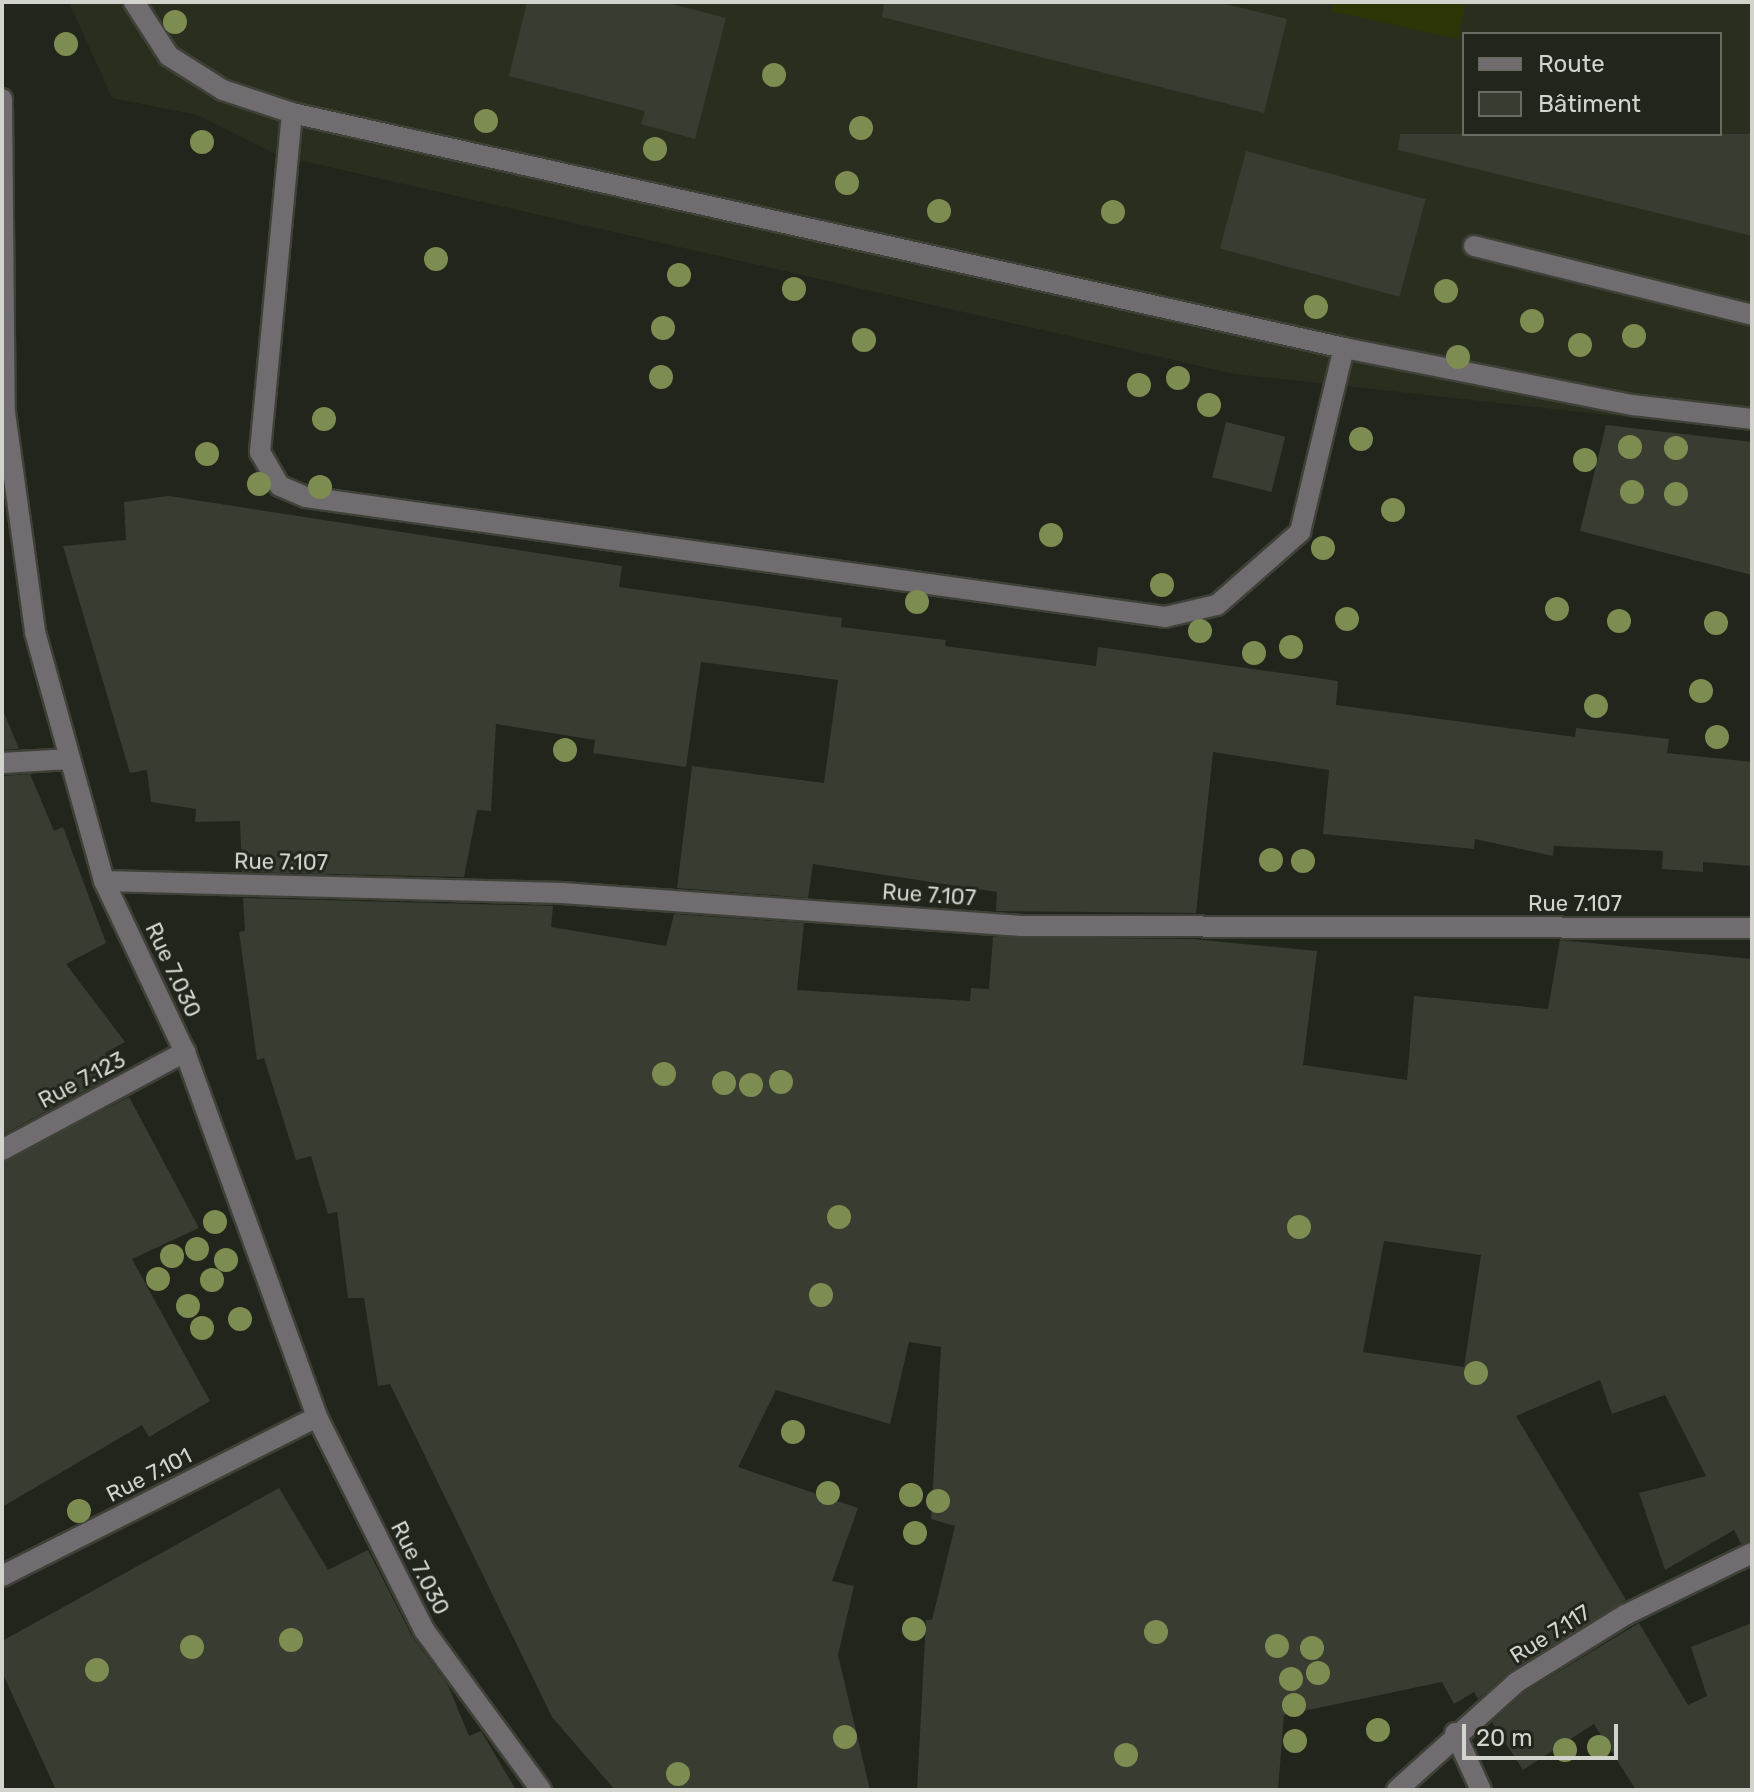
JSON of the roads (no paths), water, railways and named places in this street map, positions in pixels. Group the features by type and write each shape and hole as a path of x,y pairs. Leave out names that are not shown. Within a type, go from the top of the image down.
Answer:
{"street":[{"path":"134,2 169,56 223,90 292,113 1344,348 1633,405 1752,419"},
{"name":"Rue 7.030","path":"2,99 4,412 35,632 104,881 185,1052 317,1417 424,1630 541,1790"},
{"path":"292,113 260,452 280,486 306,497 1165,617 1217,605 1300,532 1344,348"},
{"path":"1474,246 1752,315"},
{"path":"2,763 70,759"},
{"name":"Rue 7.107","path":"104,881 562,893 1022,926 1752,928"},
{"name":"Rue 7.123","path":"2,1150 185,1052"},
{"name":"Rue 7.101","path":"2,1576 317,1417"},
{"name":"Rue 7.117","path":"1397,1790 1455,1733 1517,1682 1625,1615 1752,1553"},
{"path":"1455,1733 1481,1790"}]}
